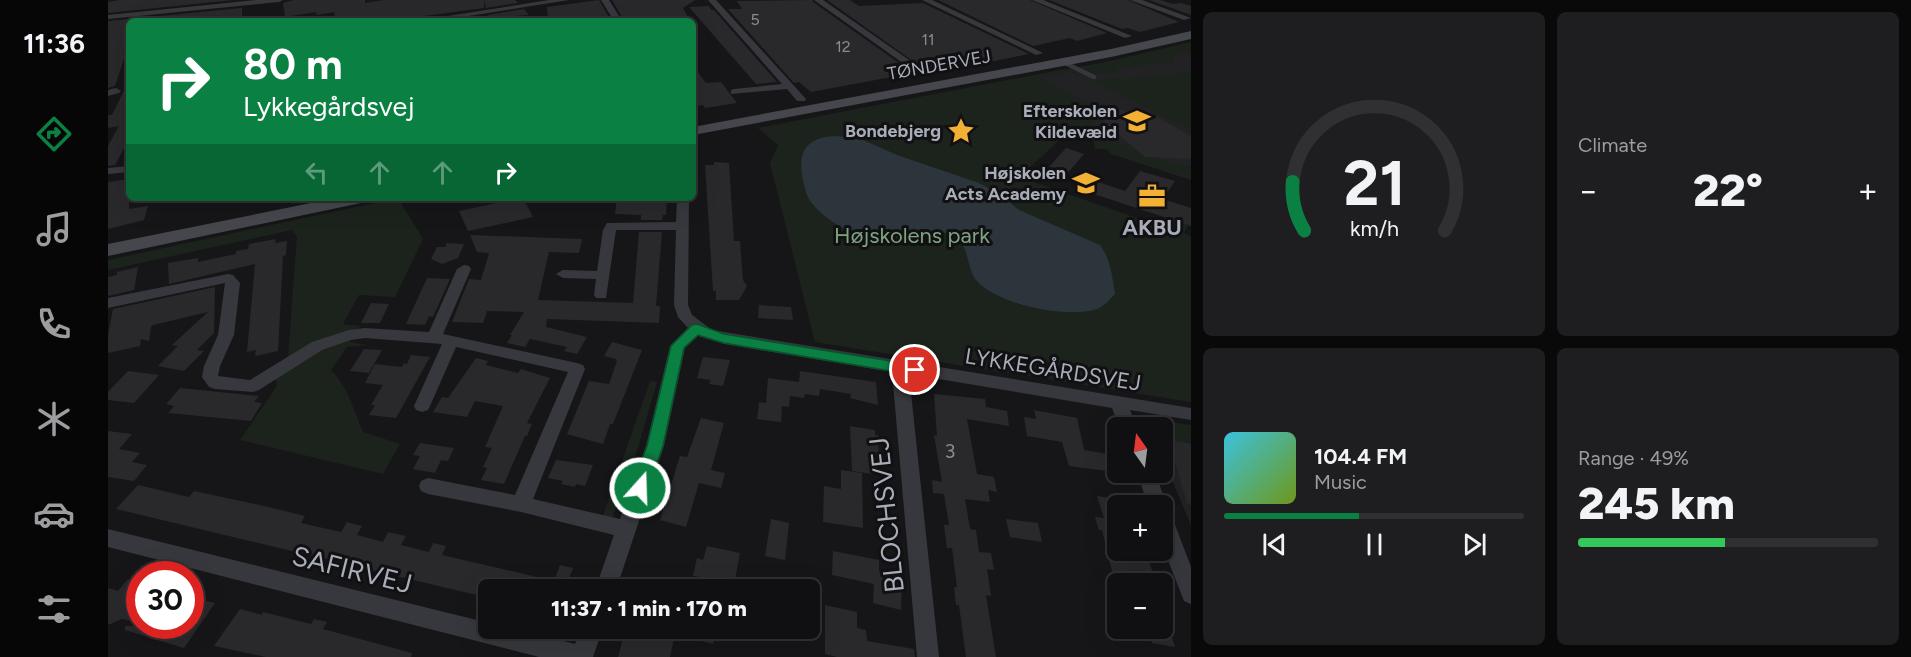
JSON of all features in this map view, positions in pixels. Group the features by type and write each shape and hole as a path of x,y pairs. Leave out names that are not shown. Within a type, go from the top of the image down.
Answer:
{"street":[{"path":"108,17 217,4 279,0"},
{"path":"441,18 565,0"},
{"path":"605,0 616,18"},
{"path":"712,0 801,99"},
{"path":"818,0 908,65"},
{"path":"926,0 1039,53"},
{"path":"1036,0 1128,36"},
{"path":"1134,0 1187,18"},
{"name":"TØNDERVEJ","path":"696,130 1063,62 1191,35"},
{"path":"734,92 790,86"},
{"path":"108,171 126,169"},
{"path":"108,250 346,201"},
{"path":"609,579 655,446 678,346 697,328 685,317 681,305 683,201"},
{"path":"601,295 609,230 612,226 682,226"},
{"path":"434,337 464,270"},
{"path":"563,274 604,275"},
{"path":"108,303 228,278 232,284 226,335 212,366 210,377 215,383 253,386 317,346 349,335 365,333 434,337 577,369 521,504"},
{"name":"LYKKEGÅRDSVEJ","path":"697,328 724,339 1191,414"},
{"path":"422,406 451,341"},
{"name":"BLOCHSVEJ","path":"900,367 928,657"},
{"path":"1119,403 1125,417"},
{"path":"428,486 521,504 625,530"},
{"name":"SAFIRVEJ","path":"108,538 582,657"},
{"path":"1173,546 1191,594"},
{"path":"582,657 588,639"}],"lane":[{"path":"1063,62 1094,77"}],"shaded area":[{"name":"Efterskolen Kildevæld","path":"1191,46 1191,167 1155,161 1124,147 1026,77"},
{"path":"836,136 863,140 897,155 979,183 999,194 1019,210 1100,245 1109,262 1115,294 1100,308 1084,312 1034,308 987,290 974,276 964,246 956,237 949,234 937,232 908,240 888,241 867,238 844,229 822,214 811,202 801,170 803,154 811,143 817,139"},
{"path":"1191,426 1191,525 1173,483 1173,427"}],"green space":[{"path":"1191,42 1191,56 1185,53 1172,55 1174,62 1115,68 1118,72 1094,74 1080,68"},
{"name":"Højskolens park","path":"1065,69 1073,70 1082,76 1069,72 1042,78 1096,107 1090,113 1094,123 1104,133 1133,149 1191,167 1191,180 1111,154 1106,149 1095,149 1094,141 1063,137 1019,177 1154,224 1166,217 1188,225 1184,233 1191,236 1191,402 815,342 770,163 778,145 758,128"},
{"path":"1191,72 1191,130 1091,81 1120,77 1124,80"},
{"path":"384,201 400,201 423,239 395,297 359,295 343,324 360,326 350,342 367,345 347,347 331,370 346,391 363,432 400,444 383,474 240,440 277,386 275,373 288,358 297,237 292,230 108,270 108,260"},
{"path":"650,381 657,382 634,461 613,515 614,518 603,516"},
{"path":"1173,422 1191,425 1191,443 1173,440"}],"building":[{"path":"119,0 234,0 108,13 108,2"},
{"path":"294,0 365,0 365,3 384,0 484,0 484,8 409,18 335,18 334,12 317,15 316,12 285,17 283,3"},
{"path":"484,0 515,0 518,3 486,8"},
{"path":"599,0 609,18 548,18 547,7"},
{"path":"612,0 695,0 683,8 688,17 622,18"},
{"path":"812,0 913,73 811,92 799,82 794,83 728,9 742,9 737,1"},
{"path":"827,0 850,0 859,6 923,3 1029,54 979,64 976,62 924,69"},
{"path":"938,0 1030,0 1107,33 1077,41 1070,38 1033,46"},
{"path":"1049,0 1128,0 1179,22 1140,32 1128,28 1122,29"},
{"path":"1149,0 1191,6 1191,15"},
{"path":"709,6 777,82 756,84 689,7"},
{"path":"242,8 242,18 139,18"},
{"path":"524,9 529,15 489,18 488,15"},
{"path":"126,19 126,53 115,86 108,88 108,21"},
{"path":"696,70 706,83 721,82 737,103 705,108 703,105 696,106"},
{"path":"126,86 126,145 115,165 108,166 108,146 119,126 108,128 108,115 112,115"},
{"path":"1119,110 1154,115 1191,136 1191,159 1145,157 1105,123 1102,115"},
{"path":"1066,148 1084,154 1060,182 1041,176"},
{"path":"714,162 729,163 734,241 740,241 743,280 747,286 739,300 716,300 716,291 713,291 705,165 714,165"},
{"path":"1140,171 1175,181 1163,199 1191,208 1191,226 1094,194 1098,182 1125,191"},
{"path":"126,179 126,201 129,201 129,209 148,206 144,220 108,229 108,182"},
{"path":"525,201 533,217 468,231 459,211 497,203"},
{"path":"617,201 667,201 666,215 663,215 662,220 641,220 641,215 615,214"},
{"path":"639,232 662,232 656,306 660,306 659,323 547,319 546,327 587,337 577,354 564,351 567,347 530,339 525,347 507,343 524,312 487,311 483,323 452,322 469,279 481,280 489,253 477,252 470,235 582,239 579,253 549,252 538,300 633,303"},
{"path":"276,239 275,243 287,241 286,255 283,256 278,351 255,356 256,350 247,352 255,264 169,284 168,263 198,258 198,262 236,254 236,251 248,249 249,244"},
{"path":"447,243 464,244 458,258 442,264 431,259 437,247 445,247"},
{"path":"138,267 134,290 108,296 108,277 117,275 117,272"},
{"path":"427,278 450,279 433,317 429,316 425,325 406,324"},
{"path":"215,287 214,333 197,350 204,351 184,371 158,366 178,346 172,345 208,312 153,325 149,341 141,339 140,346 108,353 108,335 113,309"},
{"path":"371,303 389,304 380,323 361,323"},
{"path":"759,305 791,307 793,320 758,318"},
{"path":"612,342 642,350 613,424 610,424 603,444 567,434 589,381 609,384 617,361 604,356"},
{"path":"364,349 382,350 369,373 350,371"},
{"path":"411,355 430,357 396,418 369,415 375,405 371,405 383,385 365,383 375,364 402,367 404,363 407,364"},
{"path":"703,357 730,360 723,386 709,384 711,380 697,378"},
{"path":"476,358 488,361 486,365 518,373 521,369 550,378 527,423 532,424 504,484 481,480 487,468 483,467 492,448 485,447 503,406 475,401 467,417 433,412 442,397 448,398"},
{"path":"128,371 159,375 134,403 108,400 108,392"},
{"path":"800,371 876,382 878,405 850,398 851,394 820,389 819,396 805,394 804,398 790,396 789,407 782,406 781,422 757,419 759,402 766,403 768,378 799,382"},
{"path":"180,388 259,396 254,402 262,403 251,421 168,413 174,406 166,404"},
{"path":"934,394 985,399 986,407 1007,411 1009,426 967,419 977,474 994,477 997,492 988,490 990,502 965,499 970,529 976,530 979,552 991,553 994,570 987,569 991,596 986,595 996,657 966,657 959,605 956,605 954,587 957,587 952,548 947,548 944,525 949,525 944,494 933,493 932,480 942,482 934,435 937,436"},
{"path":"1034,410 1077,418 1084,450 1107,454 1107,471 1069,466 1062,442 1027,436 1024,417 1036,419"},
{"path":"701,418 724,423 711,470 725,473 721,488 699,483 686,527 660,520 680,456 687,457"},
{"path":"850,426 875,430 875,435 878,435 880,475 852,471"},
{"path":"108,431 132,434 119,449 140,453 132,462 147,465 134,481 108,477"},
{"path":"1173,441 1191,444 1191,504 1187,504 1173,454"},
{"path":"420,443 454,448 448,461 441,460 435,473 413,469 420,456 413,455"},
{"path":"556,460 593,465 585,486 576,484 575,487 561,484 563,481 548,478"},
{"path":"841,470 862,473 863,528 823,522 824,486 841,489"},
{"path":"138,485 189,497 194,491 305,516 301,523 341,532 347,522 362,526 357,535 383,542 388,532 406,536 401,545 429,552 433,543 446,546 442,555 545,579 478,579 478,595 116,509"},
{"path":"1097,496 1107,497 1107,551 1102,530 1099,530 1095,517 1104,518"},
{"path":"771,519 789,523 785,560 765,556"},
{"path":"1006,519 1038,523 1042,542 1010,537"},
{"path":"707,546 740,553 735,579 699,579 700,577 693,576 697,558 703,560"},
{"path":"833,551 879,560 879,572 902,577 901,610 873,603 874,584 832,575"},
{"path":"1109,561 1149,561 1153,573 1112,573"},
{"path":"560,565 573,568 569,579 555,579"},
{"path":"126,581 126,620 122,619 108,625 108,588 118,591"},
{"path":"204,600 215,603 204,619"},
{"path":"825,605 857,612 857,628 866,630 867,641 914,649 915,657 837,657 825,654"},
{"path":"240,609 262,615 263,612 311,624 314,619 327,622 323,629 412,653 411,657 266,657 214,646"},
{"path":"154,639 190,639 184,648"},
{"path":"623,639 674,639 670,657 618,657"},
{"path":"694,639 714,639 713,644"},
{"path":"1151,639 1172,639 1175,647 1152,643"}],"place":[{"name":"Efterskolen Kildevæld","path":"1137,121"},
{"name":"Bondebjerg","path":"961,131"},
{"name":"Højskolen Acts Academy","path":"1086,183"},
{"name":"AKBU","path":"1152,196"}],"route":[{"path":"640,488 655,446 678,346 697,328 724,339 915,370"}]}
